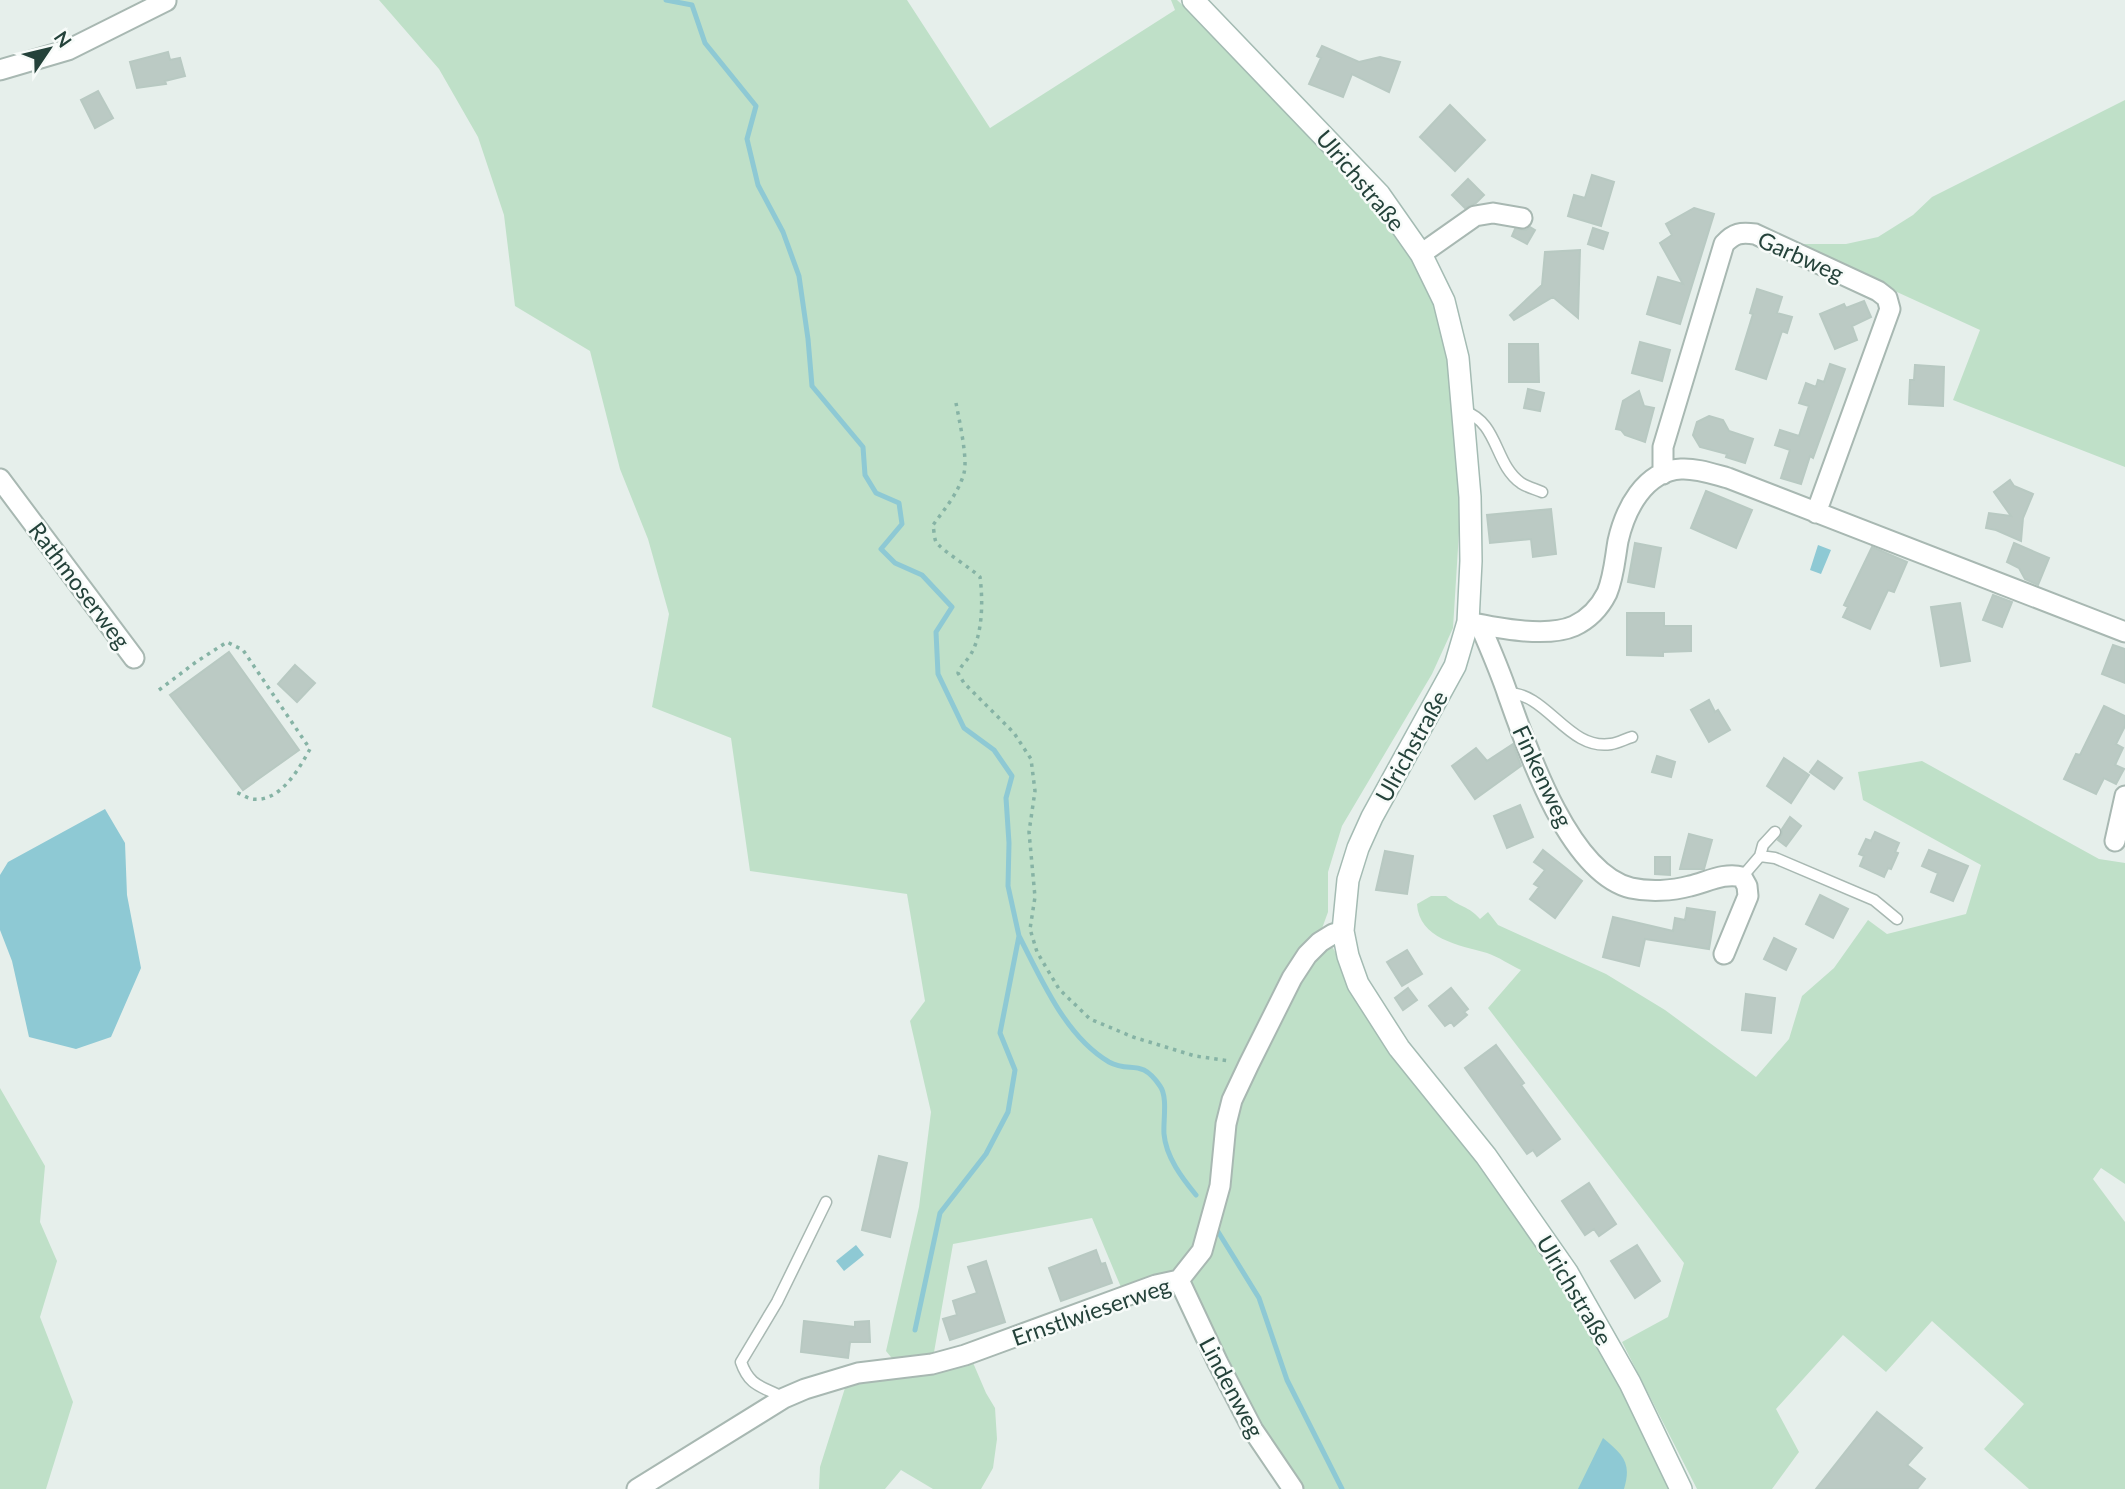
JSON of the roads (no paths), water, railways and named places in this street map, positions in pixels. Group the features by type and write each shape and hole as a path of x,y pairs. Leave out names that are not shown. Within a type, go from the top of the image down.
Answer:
{"street":[{"name":"Ulrichstraße","path":"1193,0 1379,194 1421,254 1444,300 1458,358 1470,497 1474,624 1455,666 1358,848 1348,880 1343,931 1348,956 1358,985 1399,1048 1494,1166 1567,1272 1630,1384 1681,1489"},
{"path":"0,70 68,50 167,1"},
{"path":"1421,254 1475,216 1493,213 1522,218"},
{"name":"Garbweg","path":"1663,474 1663,447 1724,244 1732,235 1742,232 1755,234 1878,291 1887,298 1890,309 1816,513"},
{"path":"1474,624 1557,631 1588,617 1607,592 1626,516 1636,497 1649,482 1679,469 1728,478 2125,632"},
{"name":"Rathmoserweg","path":"0,479 134,658"},
{"name":"Finkenweg","path":"1474,624 1507,693 1546,788 1569,833 1589,859 1611,879 1631,888 1662,890 1688,887 1720,877 1742,877"},
{"path":"2115,841 2125,796"},
{"path":"1724,954 1748,896 1742,877"},
{"name":"Ernstlwieserweg","path":"637,1489 785,1398 805,1389 858,1373 932,1364 965,1355 1156,1284 1179,1280 1202,1251 1220,1186 1226,1124 1232,1100 1292,978 1307,955 1320,942 1343,931"},
{"name":"Lindenweg","path":"1179,1280 1253,1430 1293,1489"}],"lane":[{"path":"1464,411 1476,415 1485,424 1515,477 1523,485 1542,492"},
{"name":"Finkenweg","path":"1507,693 1525,695 1575,734 1594,742 1609,744 1632,737"},
{"path":"1742,877 1775,832"},
{"path":"1760,856 1775,858 1874,900 1896,919"},
{"path":"785,1398 754,1385 746,1376 741,1362 777,1302 826,1202"}],"water":[{"path":"1818,545 1831,550 1821,574 1810,570"},
{"path":"105,809 125,843 127,895 141,968 111,1037 76,1049 29,1037 12,961 0,930 0,875 8,862"},
{"path":"856,1245 864,1255 844,1271 836,1261"},
{"path":"1603,1438 1624,1460 1627,1472 1624,1489 1578,1489"}],"waterway":[{"path":"666,0 692,5 705,43 756,106 747,139 758,185 783,232 799,276 812,386 863,447 865,475 876,493 899,503 902,524 881,549 895,563 922,575 952,607 936,632 938,674 964,728 994,750 1012,776 1006,798 1008,886 1019,936 1000,1033 1015,1070 1008,1112 986,1154 940,1213 915,1330"},
{"path":"1019,936 1056,1006 1080,1038 1109,1062 1141,1069 1160,1086 1164,1096 1165,1143 1171,1159 1196,1195"},
{"path":"1217,1230 1259,1298 1287,1380 1342,1489"}]}
